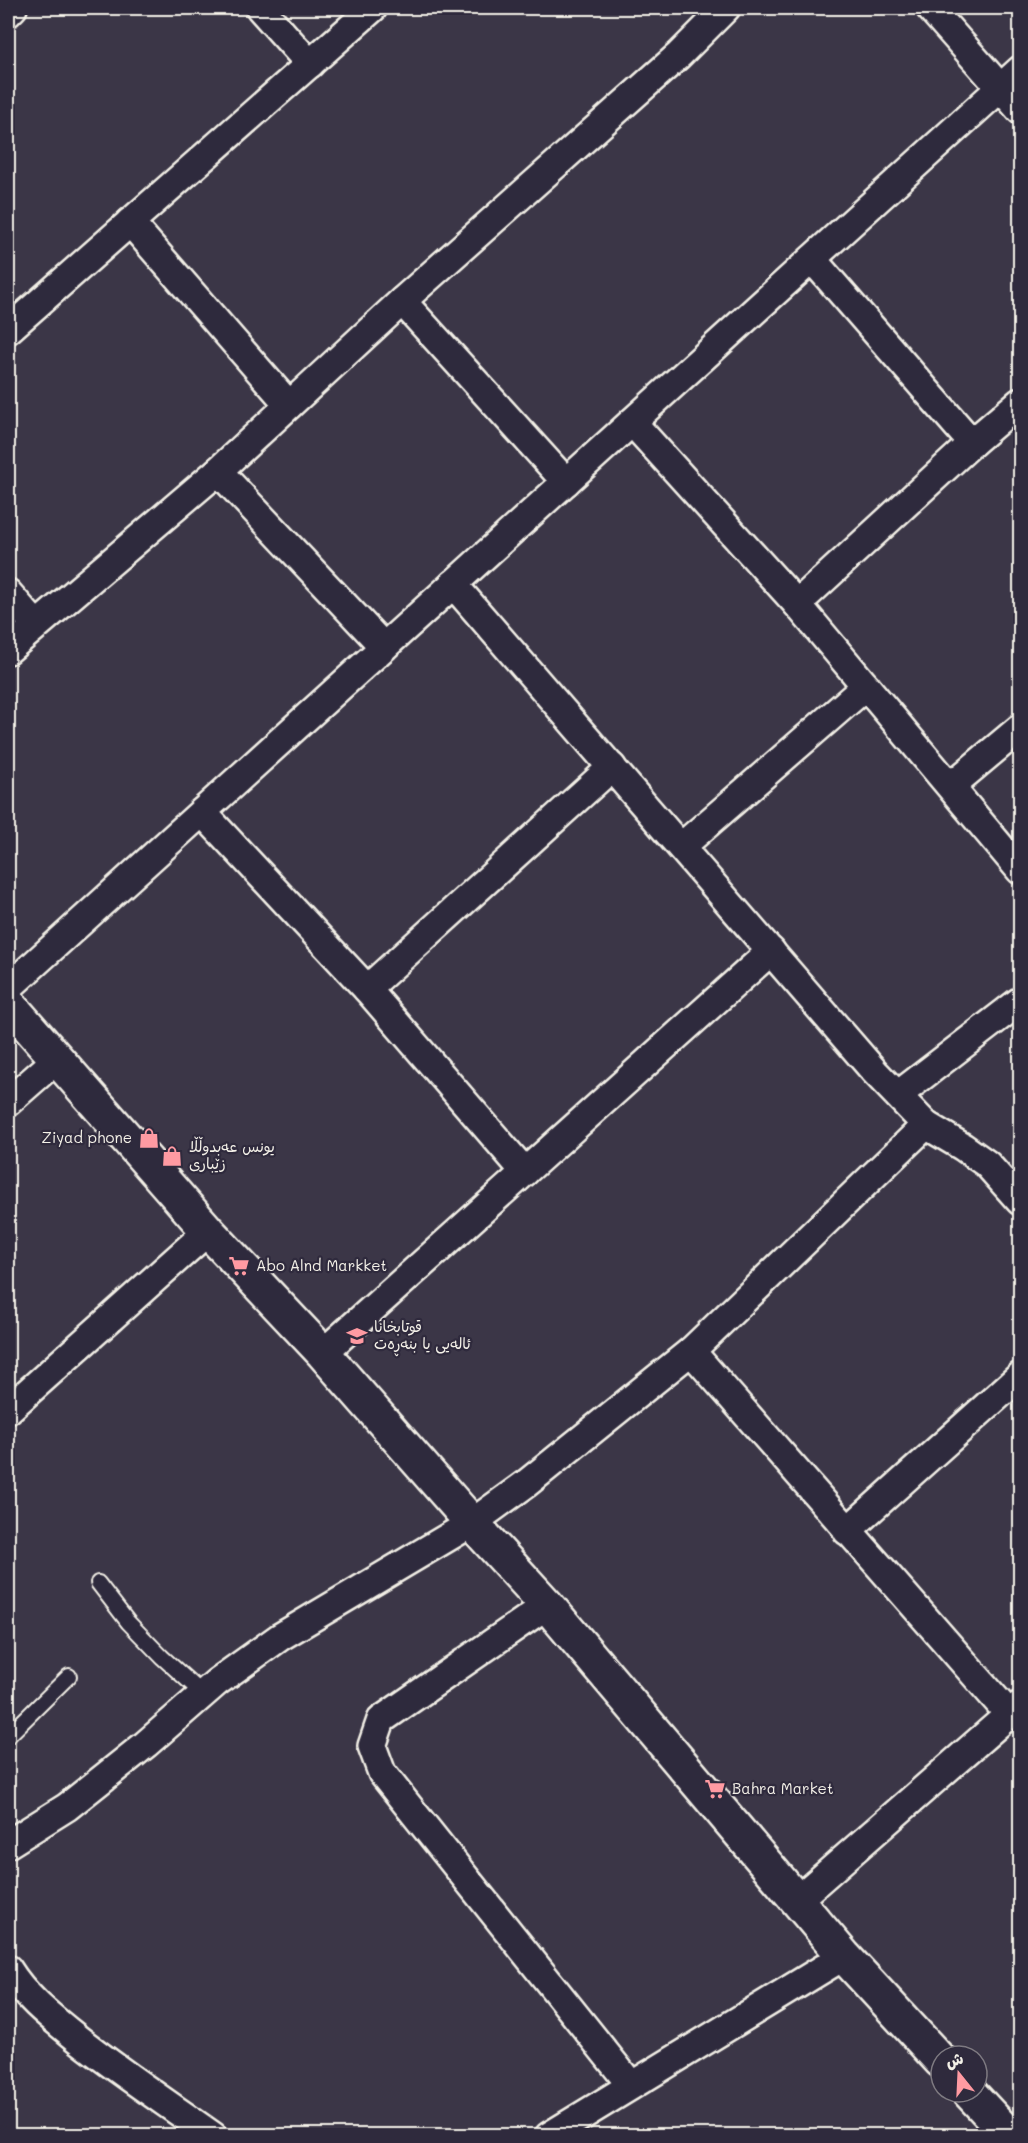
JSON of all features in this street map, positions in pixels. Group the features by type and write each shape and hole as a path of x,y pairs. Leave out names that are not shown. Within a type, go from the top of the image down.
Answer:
{"main road":[{"path":"8,1003 208,1231 323,1353 547,1605 844,1956 929,2048"},
{"path":"979,2104 1002,2133"}],"street":[{"path":"8,13 13,8"},
{"path":"260,8 310,64"},
{"path":"8,330 373,8"},
{"path":"8,650 218,471 402,301 679,55 726,8"},
{"path":"930,8 1020,110"},
{"path":"8,988 1020,70"},
{"path":"130,222 289,405"},
{"path":"812,259 972,443"},
{"path":"402,301 566,482"},
{"path":"797,604 972,443 1020,402"},
{"path":"632,422 797,604 1020,870"},
{"path":"218,471 384,647"},
{"path":"453,584 898,1095 926,1125 987,1164 1020,1202"},
{"path":"8,593 36,625"},
{"path":"681,847 866,686"},
{"path":"951,786 1020,728"},
{"path":"367,989 612,767"},
{"path":"202,812 367,989 525,1172"},
{"path":"323,1353 771,951"},
{"path":"898,1095 1020,1001"},
{"path":"8,1102 57,1059"},
{"path":"8,1844 67,1807 146,1744 217,1682 279,1637 472,1523 527,1483 691,1352 926,1125"},
{"path":"8,1410 208,1231"},
{"path":"691,1352 847,1531 1015,1710 797,1900"},
{"path":"847,1531 1020,1376"},
{"path":"547,1605 381,1720 372,1746 382,1773 631,2085"},
{"path":"549,2136 844,1956"},
{"path":"8,1969 21,1990 56,2021 99,2056 213,2136"}],"lane":[{"path":"98,1582 128,1622 203,1694"},
{"path":"8,1736 69,1676"}],"place":[{"name":"Ziyad phone","path":"149,1138"},
{"name":"یونس عەبدوڵڵا زێباری","path":"172,1156"},
{"name":"Abo Alnd Markket","path":"239,1266"},
{"name":"قوتابخانا ئالەیی یا بنەڕەت","path":"357,1336"},
{"name":"Bahra Market","path":"715,1789"}]}
